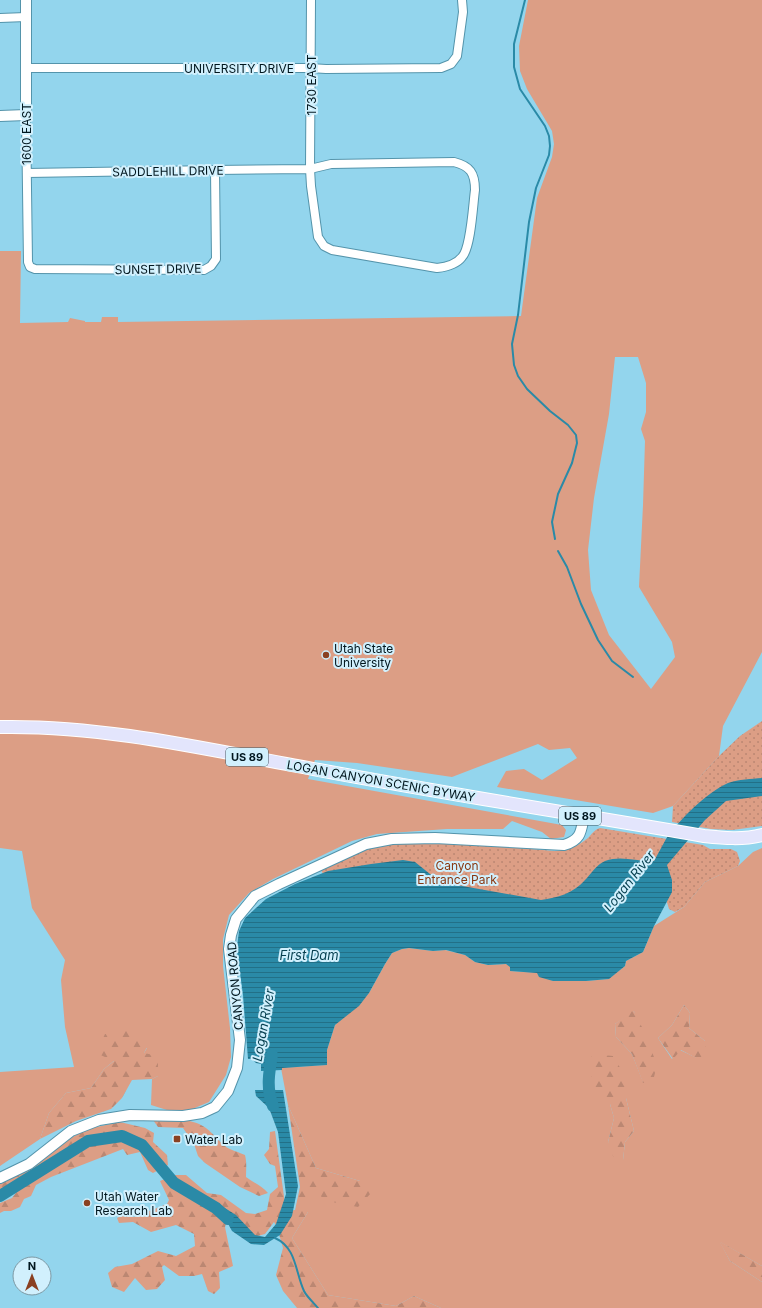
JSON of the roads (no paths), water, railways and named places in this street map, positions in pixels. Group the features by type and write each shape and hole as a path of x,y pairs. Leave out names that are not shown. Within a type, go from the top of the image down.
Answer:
{"main road":[{"name":"LOGAN CANYON SCENIC BYWAY","path":"0,727 77,729 132,737 429,790 704,836 731,839 762,835"}],"street":[{"name":"1600 EAST","path":"26,0 28,262 30,267"},
{"name":"1730 EAST","path":"310,170 331,164 454,162 464,164 472,173 475,180 468,248 463,257 454,264 437,268 332,250 324,246 318,237 310,170 311,0"},
{"name":"UNIVERSITY DRIVE","path":"26,68 441,68 451,64 457,56 463,12 462,0"},
{"path":"0,18 26,17"},
{"path":"0,116 26,115"},
{"name":"SUNSET DRIVE","path":"30,267 35,269 204,270 211,266 216,259 215,170"},
{"name":"SADDLEHILL DRIVE","path":"27,173 310,170"},
{"name":"CANYON ROAD","path":"0,1178 29,1164 71,1130 99,1120 130,1115 183,1116 202,1113 215,1108 228,1091 235,1074 240,1040 229,949 231,935 236,919 255,896 366,844 392,839 435,838 564,845 576,840 580,834 584,816"}],"water":[{"name":"First Dam","path":"762,778 762,796 726,801 705,820 667,865 672,880 672,892 654,926 643,952 626,961 625,966 609,979 553,981 539,977 537,973 510,971 510,967 506,964 488,965 475,962 465,955 446,950 433,951 409,948 402,949 392,953 369,993 359,1006 335,1025 327,1050 327,1065 261,1071 261,1064 256,1063 252,1059 248,1059 243,995 238,968 237,947 239,931 245,918 266,899 295,884 328,871 403,860 415,862 440,882 541,900 553,898 570,892 581,885 596,867 605,861 611,859 623,859 654,861 666,839 678,824 694,807 711,793 728,783 745,779"},
{"path":"255,1090 283,1090 298,1186 292,1216 280,1235 264,1245 251,1244 232,1231 209,1198 236,1215 255,1235 265,1237 276,1224 286,1194 278,1132 269,1108 256,1096"}],"waterway":[{"path":"525,0 514,44 514,67 520,89 545,126 549,136 550,146 549,155 536,188 529,222 518,315 512,344 514,365 518,376 527,389 550,411 568,425 576,435 577,443 572,463 558,494 552,522 555,539"},
{"path":"558,551 567,567 581,604 598,640 612,661 633,677"},
{"name":"Logan River","path":"272,1055 269,1074 269,1093 273,1106"},
{"name":"Logan River","path":"0,1196 88,1141 122,1136 142,1145 174,1183 216,1208 228,1219"},
{"path":"275,1238 288,1248 304,1291 318,1308"}],"place":[{"name":"Utah State University","path":"326,655"},
{"name":"Water Lab","path":"177,1139"},
{"name":"Utah Water Research Lab","path":"87,1203"}],"park label":[{"name":"Canyon Entrance Park","path":"457,872"}]}
